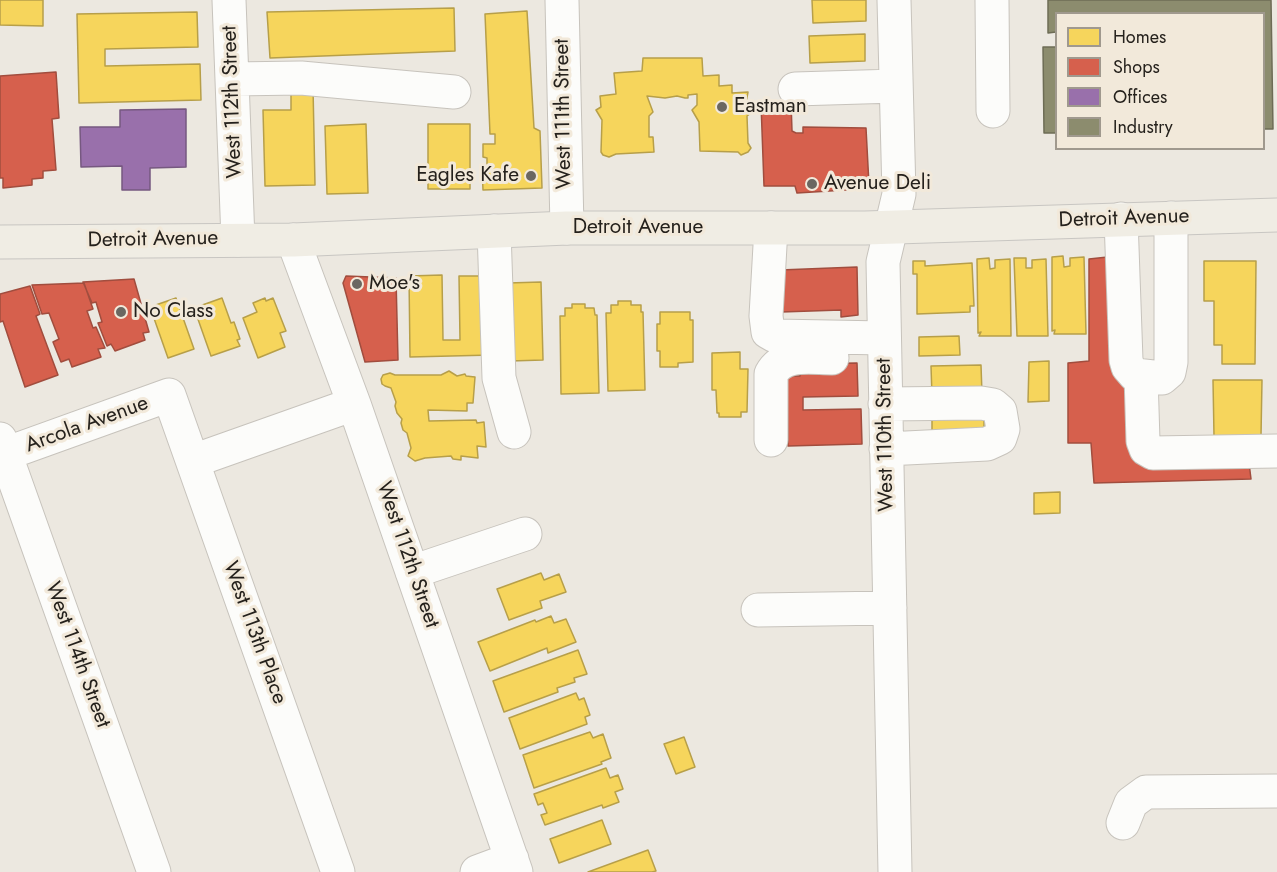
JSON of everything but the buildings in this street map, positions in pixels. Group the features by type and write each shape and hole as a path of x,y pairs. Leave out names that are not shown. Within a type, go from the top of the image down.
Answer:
{"main road":[{"name":"Detroit Avenue","path":"0,242 293,240 567,228 892,227 1277,214"}],"street":[{"name":"West 112th Street","path":"229,0 238,240"},
{"name":"West 111th Street","path":"562,0 567,228"},
{"name":"West 110th Street","path":"894,0 899,194 883,262 895,872"},
{"path":"992,0 993,111"},
{"path":"232,79 301,78 454,92"},
{"path":"795,89 896,86"},
{"path":"1120,219 1126,360 1128,367 1135,375 1162,378 1169,372 1171,362 1171,218"},
{"path":"771,228 766,316 768,332 775,336 884,348"},
{"path":"494,231 499,378 514,432"},
{"name":"West 112th Street","path":"293,240 354,404 514,866"},
{"path":"771,440 771,374 781,362 792,357 884,348"},
{"path":"1142,376 1143,441 1146,449 1153,453 1277,451"},
{"name":"Arcola Avenue","path":"3,447 169,395"},
{"name":"West 113th Place","path":"169,395 338,872"},
{"path":"885,404 981,403 993,405 1000,411 1003,429 1000,438 987,444 886,449"},
{"path":"193,461 354,404"},
{"name":"West 114th Street","path":"3,447 11,507 154,872"},
{"path":"412,572 525,534"},
{"path":"758,610 890,608"},
{"path":"1123,823 1131,803 1146,792 1277,790"},
{"path":"477,872 514,866"}],"place":[{"name":"Eastman","path":"722,107"},
{"name":"Eagles Kafe","path":"531,176"},
{"name":"Avenue Deli","path":"812,184"},
{"name":"Moe's","path":"357,284"},
{"name":"No Class","path":"121,312"}]}
